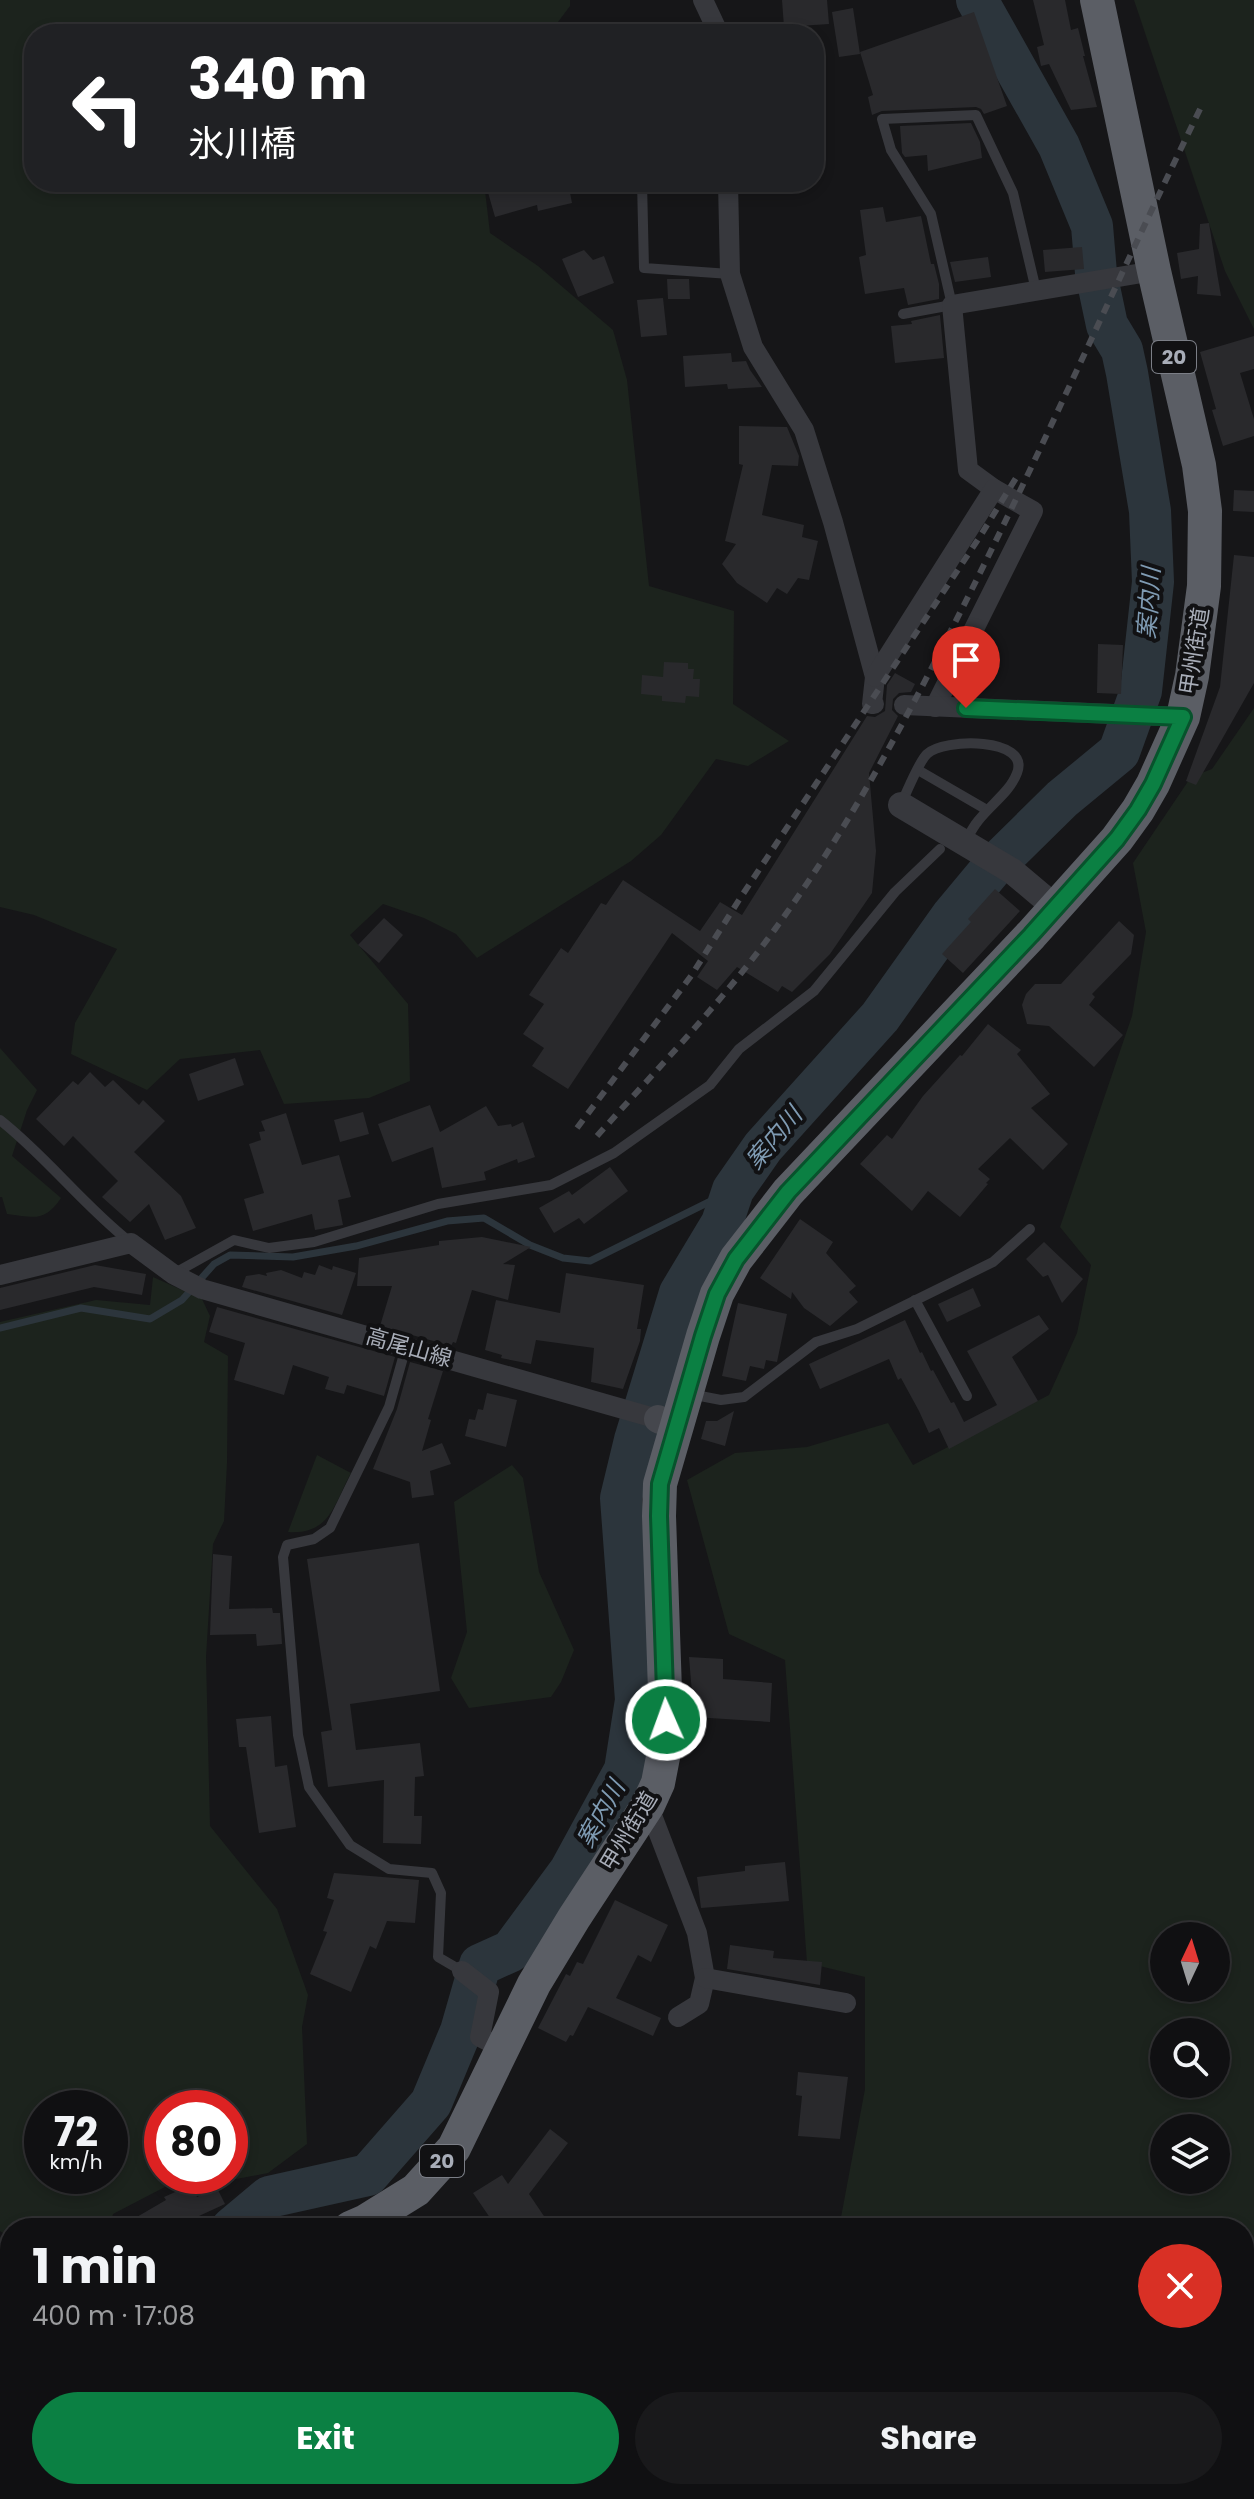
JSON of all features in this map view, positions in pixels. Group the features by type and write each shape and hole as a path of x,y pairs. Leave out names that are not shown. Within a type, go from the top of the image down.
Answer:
{"highway":[{"name":"甲州街道","path":"371,2218 416,2190 454,2148 534,1984 648,1805 658,1783 666,1720 660,1484 670,1414 717,1294 736,1259 788,1192 1056,908 1117,839 1153,784 1171,716 1192,676 1204,586 1205,511 1199,465 1142,273 1097,0"}],"street":[{"path":"703,0 714,24"},
{"path":"728,192 730,274 753,347 804,430 833,522 875,677 874,704"},
{"path":"935,707 1033,511 968,470 952,305 1142,273"},
{"path":"875,677 994,489"},
{"path":"904,705 1171,716"},
{"path":"901,805 959,846 1012,871 1056,908"},
{"path":"0,1275 131,1243 178,1276"},
{"name":"高尾山線","path":"178,1276 202,1289 614,1407 670,1414"},
{"path":"648,1805 697,1933 705,1978 699,2004 678,2017"},
{"path":"462,1971 489,1992 480,2037 503,2049"},
{"path":"705,1978 846,2003"}],"lane":[{"path":"903,314 952,305 931,214 891,150 882,119 976,115 1013,193 1036,290"},
{"path":"642,192 644,268 730,274"},
{"path":"178,1276 234,1240 269,1248 314,1242 438,1204 551,1185 614,1153 710,1085 739,1049 814,991 895,892 959,846 1008,788 1018,771 1018,760 1013,752 1002,746 953,744 938,748 926,754 901,805"},
{"path":"918,770 987,810"},
{"path":"0,1120 22,1137 107,1224 131,1243"},
{"path":"670,1414 744,1397 816,1342 857,1329 993,1262 1030,1229"},
{"path":"915,1300 967,1396"},
{"path":"407,1346 389,1407 330,1528 314,1539 287,1545 283,1557 298,1735 309,1787 350,1845 389,1869 432,1873 441,1893 438,1957 462,1971"}],"shaded area":[{"path":"0,0 570,0 570,6 556,24 24,24 24,192 485,192 490,233 538,266 613,330 627,380 649,586 734,611 733,704 789,741 748,766 716,759 661,835 631,861 477,958 456,934 424,918 383,904 350,935 408,1004 410,1081 369,1098 284,1104 260,1050 180,1059 147,1090 71,1054 75,1023 117,949 34,915 0,907"},
{"path":"1134,0 1254,0 1254,329 1225,271"},
{"path":"1254,708 1254,2218 841,2218 865,2089 865,1977 807,1963 785,1660 729,1634 687,1480 735,1453 807,1447 888,1423 913,1465 1049,1395 1077,1333 1091,1265 1060,1227 1132,1016 1146,932 1133,863 1191,777 1212,769"},
{"path":"0,1048 37,1090 12,1156 61,1198 44,1215 7,1214 0,1197"},
{"path":"153,1277 202,1299 210,1316 204,1342 228,1356 224,1521 213,1544 206,1657 210,1826 277,1909 308,1995 302,2027 307,2144 268,2173 248,2177 248,2090 144,2090 144,2194 151,2194 113,2214 112,2218 0,2218 0,1322 96,1300 150,1305"},
{"path":"317,1455 351,1473 335,1506 322,1523 302,1532 288,1532"},
{"path":"512,1465 523,1478 539,1572 574,1650 551,1697 469,1708 451,1678 467,1632 454,1502"}],"building":[{"path":"782,0 827,0 829,24 784,24"},
{"path":"1033,0 1065,0 1071,30 1078,28 1097,107 1071,110 1049,64 1041,66 1037,47 1044,45"},
{"path":"853,8 860,54 839,57 832,12"},
{"path":"974,12 1007,106 984,114 976,107 882,111 872,115 868,97 873,95 860,52"},
{"path":"971,123 980,142 982,158 928,171 927,155 905,157 902,153 900,126"},
{"path":"488,192 570,192 572,203 538,211 537,205 495,217"},
{"path":"883,207 886,222 921,216 931,264 934,264 939,284 939,299 908,305 904,288 865,294 859,257 866,255 860,210"},
{"path":"1209,223 1221,296 1197,294 1198,276 1181,279 1177,253 1199,249 1200,224"},
{"path":"1082,247 1084,269 1045,272 1043,250"},
{"path":"584,250 593,260 604,256 614,283 578,297 562,259"},
{"path":"988,257 991,277 955,282 950,262"},
{"path":"667,279 689,279 690,299 668,299"},
{"path":"663,298 667,335 641,337 637,300"},
{"path":"940,315 944,358 895,363 891,326 912,324 911,321"},
{"path":"1254,336 1254,369 1240,373 1254,419 1254,436 1223,446 1200,352"},
{"path":"731,353 732,362 746,361 762,387 728,389 727,384 685,387 683,356"},
{"path":"739,426 787,427 799,456 798,466 772,465 762,515 804,525 802,537 818,541 809,580 798,578 787,594 777,588 767,603 737,583 722,564 736,544 725,541 743,465 739,464"},
{"path":"1234,490 1254,491 1254,512 1233,511"},
{"path":"1234,555 1254,557 1254,683 1196,785 1186,781 1220,687"},
{"path":"1098,644 1123,645 1121,694 1097,693"},
{"path":"664,662 688,663 688,669 694,669 693,679 700,679 699,697 686,696 685,703 662,701 662,696 641,694 642,675 663,677"},
{"path":"895,673 915,684 911,692 899,693 893,699 892,710 898,716 869,773 876,851 872,893 830,954 792,992 782,986 778,992 737,967 717,990 697,977 708,961 672,933 568,1089 532,1066 544,1048 523,1034 544,1004 529,995 561,948 568,953 601,903 606,905 623,880 700,931 720,902 742,915 867,716 875,717 885,711 887,685"},
{"path":"995,889 1020,911 963,973 942,954"},
{"path":"384,918 403,935 379,963 358,945"},
{"path":"1119,921 1134,935 1131,954 1092,994 1095,997 1089,1005 1123,1035 1094,1067 1049,1026 1027,1024 1022,1005 1035,984 1061,984"},
{"path":"988,1024 1021,1050 1017,1054 1050,1094 1031,1108 1068,1144 1043,1170 1010,1138 978,1169 990,1179 960,1217 928,1191 912,1211 860,1164 887,1135 892,1139 923,1096"},
{"path":"235,1058 244,1085 198,1101 189,1074"},
{"path":"90,1072 105,1087 113,1080 139,1105 143,1100 165,1121 134,1152 181,1196 196,1228 165,1240 149,1204 130,1222 102,1197 118,1181 73,1136 64,1146 36,1119 73,1081 78,1085"},
{"path":"430,1105 440,1132 486,1106 498,1126 511,1124 512,1127 523,1122 535,1157 518,1163 517,1159 484,1172 486,1180 442,1188 433,1147 392,1162 378,1124"},
{"path":"363,1112 369,1134 340,1142 334,1120"},
{"path":"286,1113 302,1165 339,1155 351,1197 338,1200 343,1225 315,1230 312,1214 253,1231 244,1199 264,1193 249,1144 261,1140 259,1132 265,1131 261,1121"},
{"path":"610,1167 628,1191 584,1224 579,1218 554,1233 539,1208 569,1191 572,1195"},
{"path":"800,1219 833,1242 826,1253 856,1286 849,1292 858,1302 830,1326 804,1308 792,1292 791,1299 760,1278"},
{"path":"482,1237 531,1247 503,1264 515,1265 508,1300 472,1290 456,1343 453,1342 451,1346 380,1326 392,1286 357,1286 359,1258 439,1245 439,1241"},
{"path":"1044,1242 1083,1279 1062,1303 1048,1275 1043,1277 1026,1259"},
{"path":"95,1265 146,1274 142,1295 94,1287 0,1310 0,1288"},
{"path":"319,1265 356,1273 342,1315 242,1287 246,1276 267,1276 266,1273 281,1270 302,1278 304,1272 315,1275"},
{"path":"566,1273 644,1285 637,1329 641,1329 640,1341 623,1389 591,1382 594,1348 536,1340 531,1364 501,1358 502,1355 485,1350 496,1300 560,1313"},
{"path":"973,1288 981,1306 947,1322 938,1304"},
{"path":"738,1303 787,1314 777,1362 766,1360 764,1369 750,1366 746,1381 722,1376"},
{"path":"217,1307 395,1357 384,1396 347,1385 344,1394 325,1389 329,1377 293,1365 284,1395 234,1380 245,1343 209,1332"},
{"path":"1039,1315 1049,1329 1012,1357 1038,1401 949,1449 939,1428 929,1433 889,1359 820,1389 809,1364 905,1320 920,1353 964,1422 997,1405 967,1351"},
{"path":"410,1362 443,1371 422,1451 442,1443 451,1464 430,1471 434,1495 412,1498 410,1482 373,1469 397,1409"},
{"path":"487,1393 517,1400 506,1447 465,1436 469,1419 475,1420 478,1409 483,1410"},
{"path":"734,1411 725,1446 701,1439 706,1421 717,1421"},
{"path":"419,1543 440,1691 350,1704 356,1750 420,1743 424,1776 415,1777 414,1816 422,1816 421,1844 383,1843 384,1780 328,1787 321,1732 332,1730 307,1559"},
{"path":"213,1554 232,1556 229,1609 272,1608 273,1613 280,1613 282,1644 257,1646 256,1634 210,1635"},
{"path":"689,1657 723,1659 723,1679 772,1683 770,1722 694,1717"},
{"path":"271,1716 275,1767 287,1765 296,1827 259,1833 246,1747 239,1747 236,1719"},
{"path":"785,1862 789,1901 701,1908 697,1877 745,1871 745,1866"},
{"path":"334,1873 419,1880 415,1923 387,1921 376,1949 370,1946 351,1992 310,1974 327,1932 323,1931 334,1900 327,1898"},
{"path":"615,1900 668,1925 651,1962 638,1955 616,1998 661,2018 653,2036 588,2007 573,2036 570,2035 566,2042 538,2028 566,1974 570,1976 577,1962 583,1964"},
{"path":"730,1945 774,1951 773,1958 822,1962 820,1985 727,1969"},
{"path":"798,2072 848,2077 840,2139 798,2136 802,2096 796,2095"},
{"path":"550,2129 568,2143 529,2194 545,2218 490,2218 473,2193 502,2175 508,2184"},
{"path":"171,2194 196,2194 197,2197 220,2194 225,2204 195,2218 135,2218 166,2200 164,2197"}],"waterway":[{"name":"案内川","path":"244,2218 269,2197 368,2175 431,2103 461,2031 480,1965 511,1951 570,1871 625,1770 636,1700 621,1498 635,1440 680,1293 722,1223 733,1190 763,1147 880,1017 952,916 992,868 1062,799 1119,752 1141,691 1153,582 1150,511 1122,350 1107,325 1096,273 1092,226 1059,146 977,0"},
{"path":"0,1328 81,1308 150,1319 182,1300 214,1264 230,1255 293,1257 356,1246 447,1221 484,1218 530,1245 563,1258 590,1261 733,1190"}],"railway":[{"path":"597,1136 757,953 801,892 867,788 978,577 1203,103"},
{"path":"577,1128 691,976 1016,478"}],"route":[{"path":"666,1720 660,1484 717,1294 736,1259 788,1192 1031,935 1117,839 1153,784 1183,717 966,708"}]}
